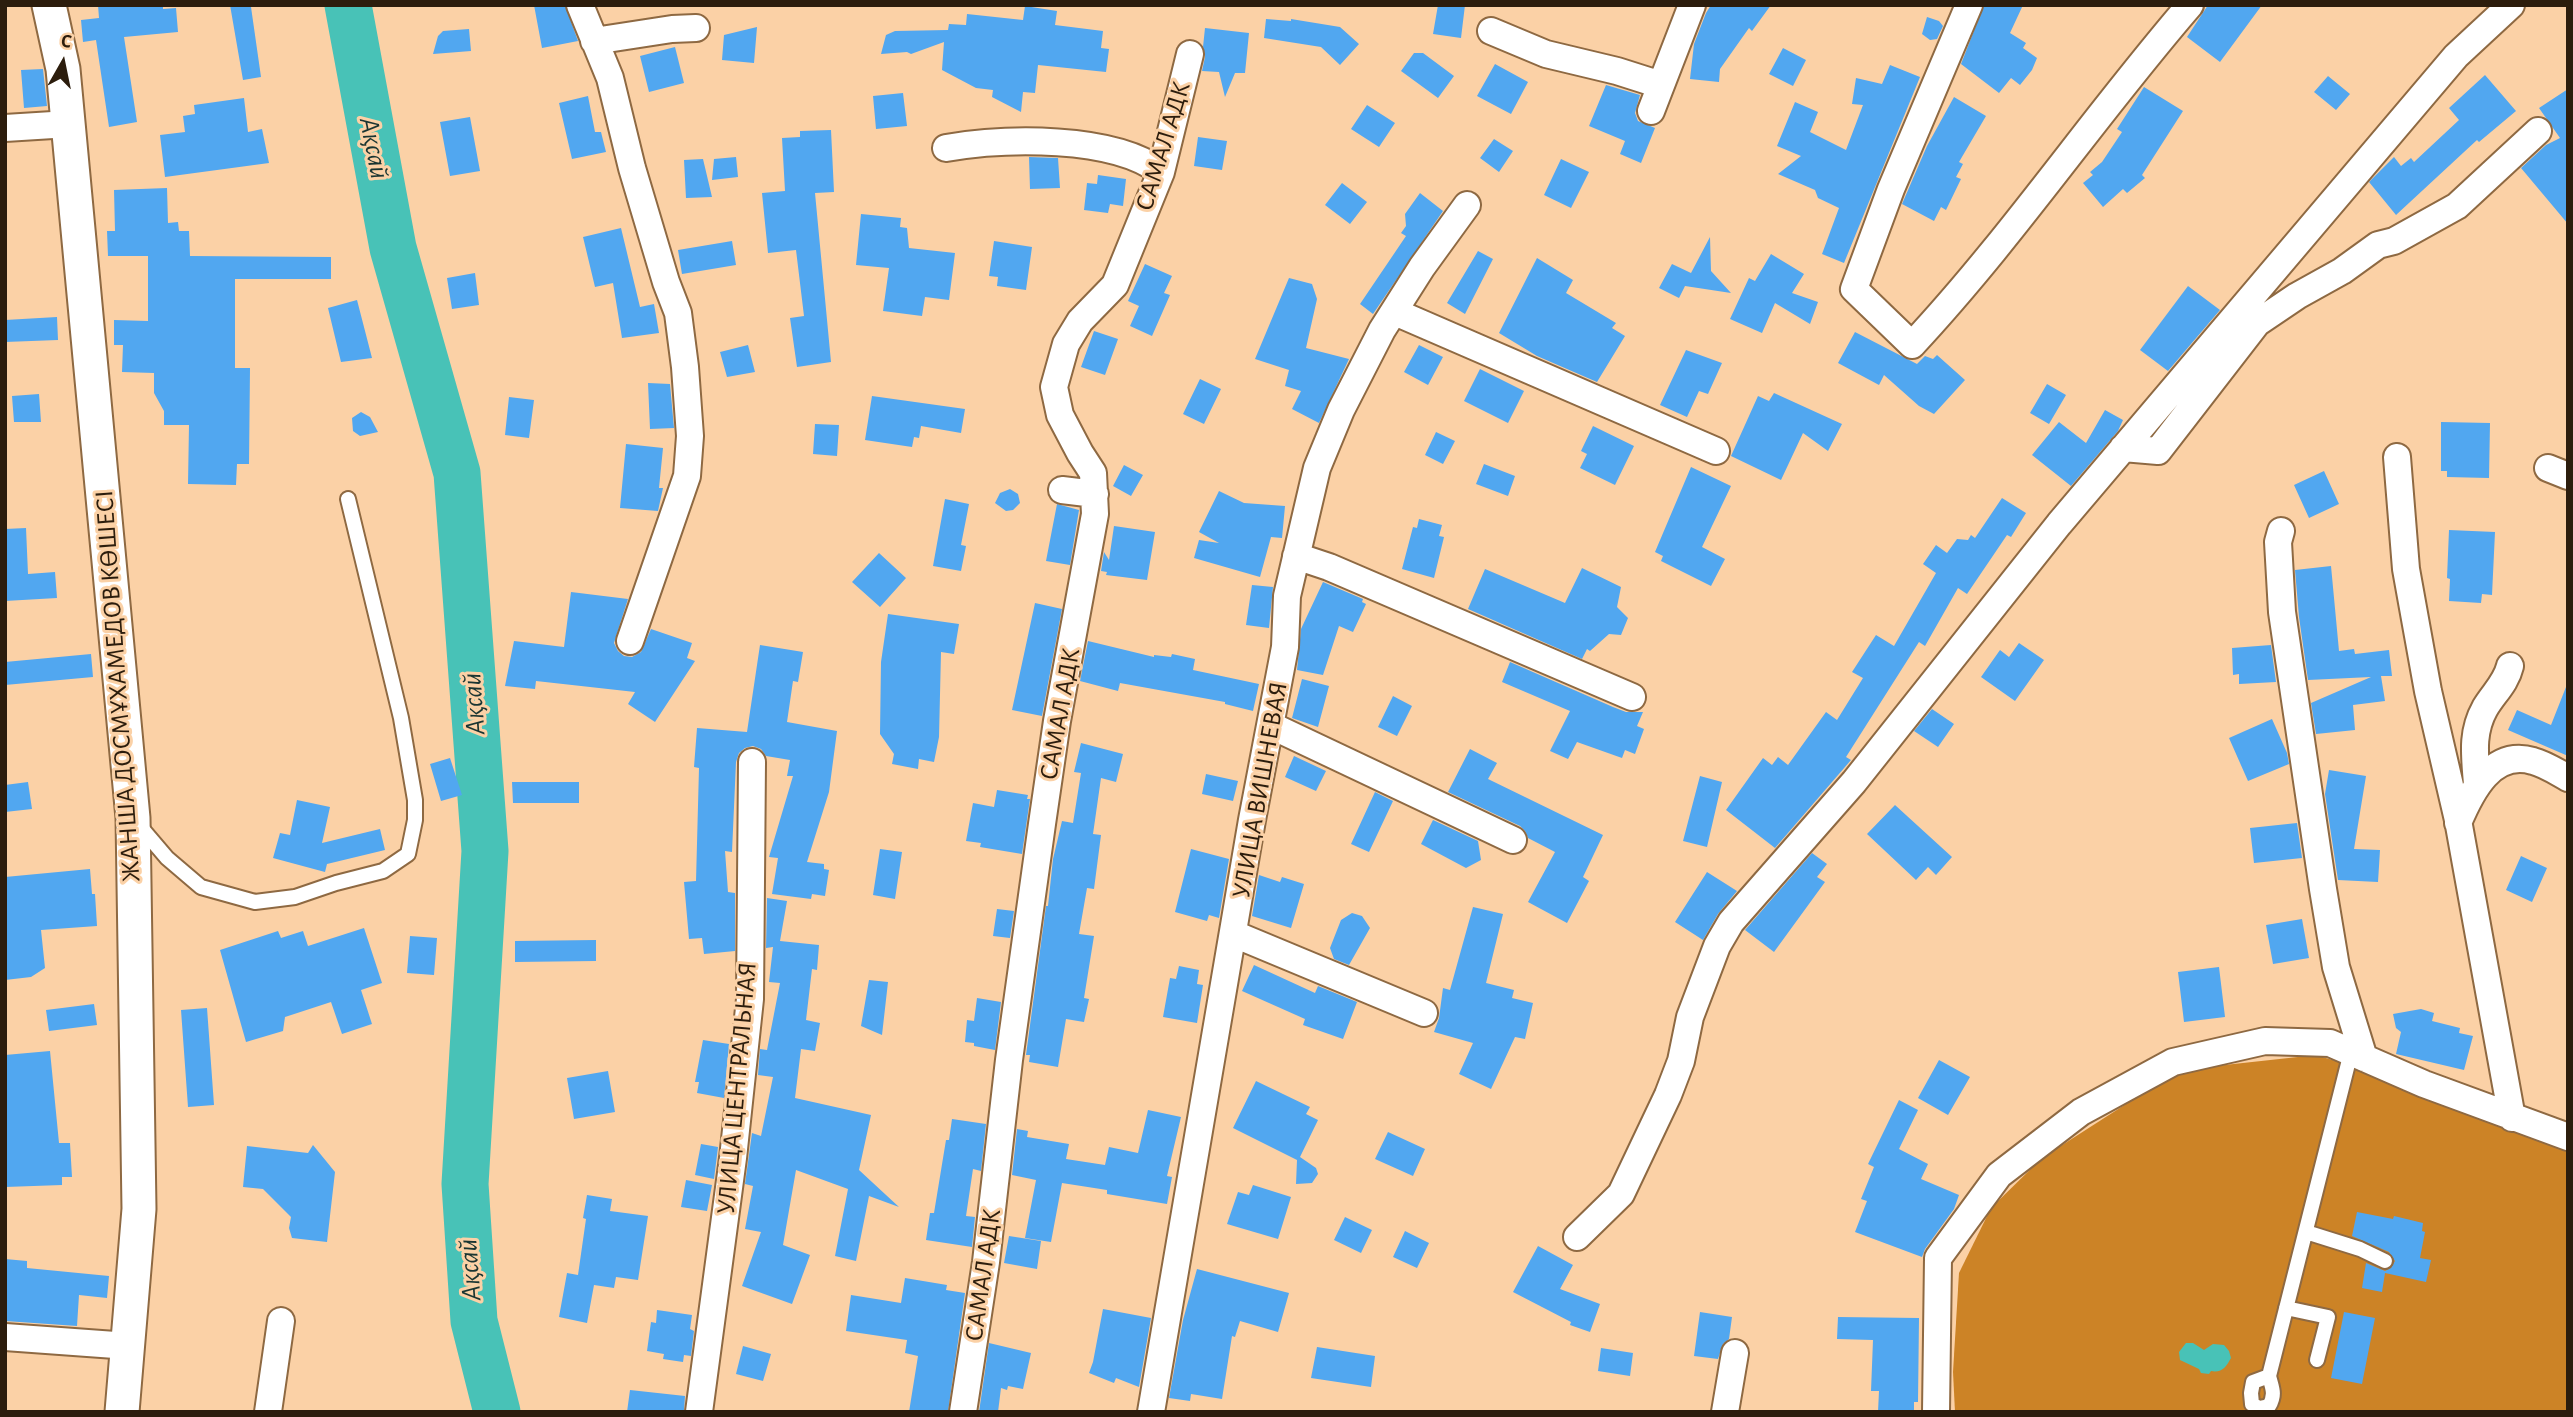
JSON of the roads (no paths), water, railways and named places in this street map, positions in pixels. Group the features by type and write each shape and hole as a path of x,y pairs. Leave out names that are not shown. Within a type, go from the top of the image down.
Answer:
{"street":[{"name":"ЖАНША ДОСМҰХАМЕДОВ КӨШЕСІ","path":"49,5 64,69 133,818 139,1209 122,1412"},
{"path":"580,5 610,78 632,168 678,313 690,436 687,476 630,641"},
{"path":"1651,111 1692,5"},
{"path":"1969,5 1896,177 1854,289 1912,345 1959,295 2099,114 2190,5"},
{"path":"1577,1237 1621,1194 1668,1095 1681,1061 1689,1017 1717,946 1731,922 1854,782 2014,579 2456,56 2511,5"},
{"path":"594,41 696,28"},
{"path":"1491,31 1546,54 1661,85"},
{"name":"САМАЛ АДК","path":"963,1412 986,1262 1009,1060 1040,837 1057,722 1095,514 1093,473 1060,415 1054,387 1066,344 1080,321 1115,285 1161,172 1190,54"},
{"path":"5,128 69,124"},
{"path":"2123,448 2158,451 2257,323 2378,246 2394,241 2457,206 2538,131"},
{"path":"946,148 990,142 1056,142 1114,151 1147,161 1161,172"},
{"name":"УЛИЦА ВИШНЕВАЯ","path":"1151,1412 1252,821 1285,648 1287,596 1317,468 1341,410 1382,330 1422,267 1467,205"},
{"path":"1395,312 1716,450"},
{"path":"2397,457 2406,569 2428,691 2458,823 2512,1118"},
{"path":"1062,490 1095,494"},
{"path":"2281,531 2278,542 2282,612 2336,967 2358,1055"},
{"path":"1296,556 1329,567 1632,698"},
{"path":"2477,783 2473,746 2477,726 2486,707 2508,676 2511,666"},
{"path":"1272,726 1513,840"},
{"path":"2458,823 2477,783 2497,764 2515,758 2533,760 2568,778"},
{"name":"УЛИЦА ЦЕНТРАЛЬНАЯ","path":"699,1412 733,1158 749,1013 752,762"},
{"path":"1234,934 1424,1013"},
{"path":"1936,1412 1937,1258 1999,1175 2081,1112 2173,1062 2265,1041 2330,1043 2424,1084 2568,1137"},
{"path":"268,1412 281,1321"},
{"path":"5,1337 129,1346"},
{"path":"1725,1412 1735,1353"}],"lane":[{"path":"133,818 166,858 201,887 255,902 295,897 383,871 408,854 415,820 415,800 401,718 348,499"},
{"path":"2269,1376 2306,1232 2358,1055"},
{"path":"2306,1232 2360,1249 2385,1261"},
{"path":"2286,1307 2328,1317 2317,1360"}],"water":[{"path":"2186,1343 2193,1343 2204,1350 2213,1344 2224,1345 2231,1358 2221,1370 2211,1371 2209,1374 2201,1373 2199,1369 2180,1360 2179,1352"}],"waterway":[{"name":"Ақсай","path":"348,5 393,248 457,473 485,851 465,1184 474,1321 497,1412"}]}
